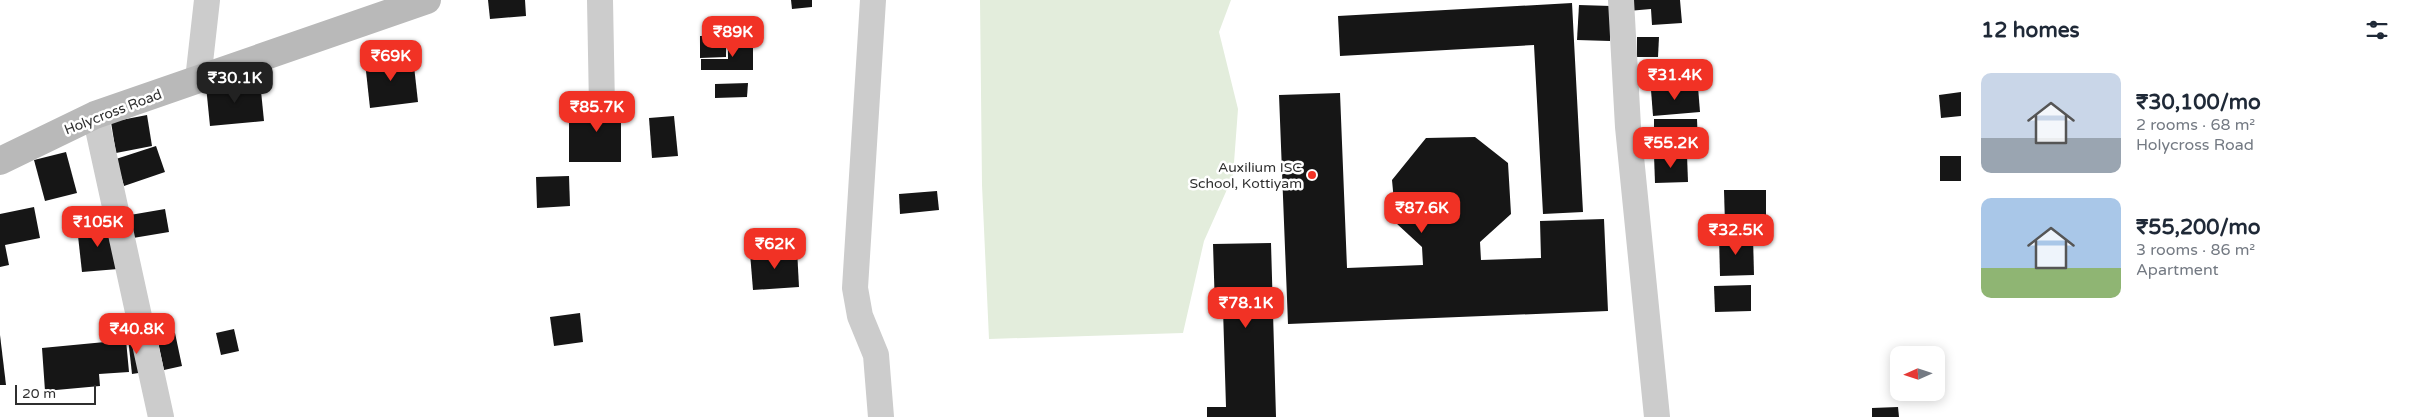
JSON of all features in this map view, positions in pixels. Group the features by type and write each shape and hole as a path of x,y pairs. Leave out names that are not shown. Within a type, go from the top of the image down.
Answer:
{"main road":[{"name":"Holycross Road","path":"0,161 95,115 427,0"}],"street":[{"path":"198,80 207,0"},
{"path":"600,0 602,107"},
{"path":"873,0 855,288 860,316 876,355 880,417"},
{"path":"1621,0 1628,127 1657,417"},
{"path":"95,115 161,417"}],"green space":[{"path":"980,0 1231,0 1219,32 1238,109 1233,176 1204,241 1183,333 989,339 982,185"}],"building":[{"path":"488,0 525,0 526,16 490,19"},
{"path":"791,0 812,0 812,7 792,9"},
{"path":"1627,0 1680,0 1682,23 1652,25 1651,9 1628,11"},
{"path":"1572,3 1583,212 1543,214 1534,45 1340,56 1338,16"},
{"path":"1579,5 1611,6 1610,41 1577,40"},
{"path":"726,35 726,57 700,58 700,36"},
{"path":"1637,37 1659,37 1658,57 1637,57"},
{"path":"728,41 753,41 753,70 701,70 701,59 728,59"},
{"path":"413,57 418,102 370,108 365,62"},
{"path":"1695,66 1695,86 1659,86 1658,67"},
{"path":"260,81 264,121 210,126 206,86"},
{"path":"748,83 747,97 715,98 715,84"},
{"path":"1698,87 1700,112 1653,116 1651,90"},
{"path":"1961,92 1961,116 1941,118 1939,95"},
{"path":"1340,93 1347,268 1423,265 1422,247 1396,223 1392,180 1426,138 1475,137 1508,163 1511,214 1480,242 1481,260 1541,258 1540,221 1604,219 1608,311 1288,324 1279,95"},
{"path":"594,95 621,95 621,162 569,162 569,116 594,116"},
{"path":"147,115 152,146 116,153 111,122"},
{"path":"674,116 678,156 652,158 649,118"},
{"path":"1654,119 1697,119 1698,144 1654,145"},
{"path":"156,146 165,172 124,186 116,159"},
{"path":"66,152 77,193 45,201 34,160"},
{"path":"1654,155 1687,155 1688,182 1655,183"},
{"path":"1940,156 1961,156 1961,181 1940,181"},
{"path":"569,176 570,206 537,208 536,177"},
{"path":"1724,190 1766,190 1766,224 1725,225"},
{"path":"937,191 939,210 900,214 899,194"},
{"path":"34,207 40,238 5,245 9,265 0,267 0,214"},
{"path":"165,209 169,232 133,238 130,215"},
{"path":"114,223 118,269 82,272 77,227"},
{"path":"1719,236 1753,236 1754,275 1720,276"},
{"path":"1271,243 1276,417 1207,417 1207,407 1226,407 1223,309 1215,309 1213,244"},
{"path":"797,249 799,287 753,290 750,253"},
{"path":"1751,285 1751,311 1715,312 1714,286"},
{"path":"580,313 583,342 554,346 550,317"},
{"path":"234,329 239,351 221,355 216,333"},
{"path":"175,333 182,366 164,370 157,337"},
{"path":"0,335 6,385 0,385"},
{"path":"142,336 145,372 132,374 128,338"},
{"path":"126,340 129,372 99,374 100,386 45,391 42,348"},
{"path":"1898,407 1899,417 1872,417 1872,408"}],"place":[{"name":"Auxilium ISC School, Kottiyam","path":"1312,175"}]}
